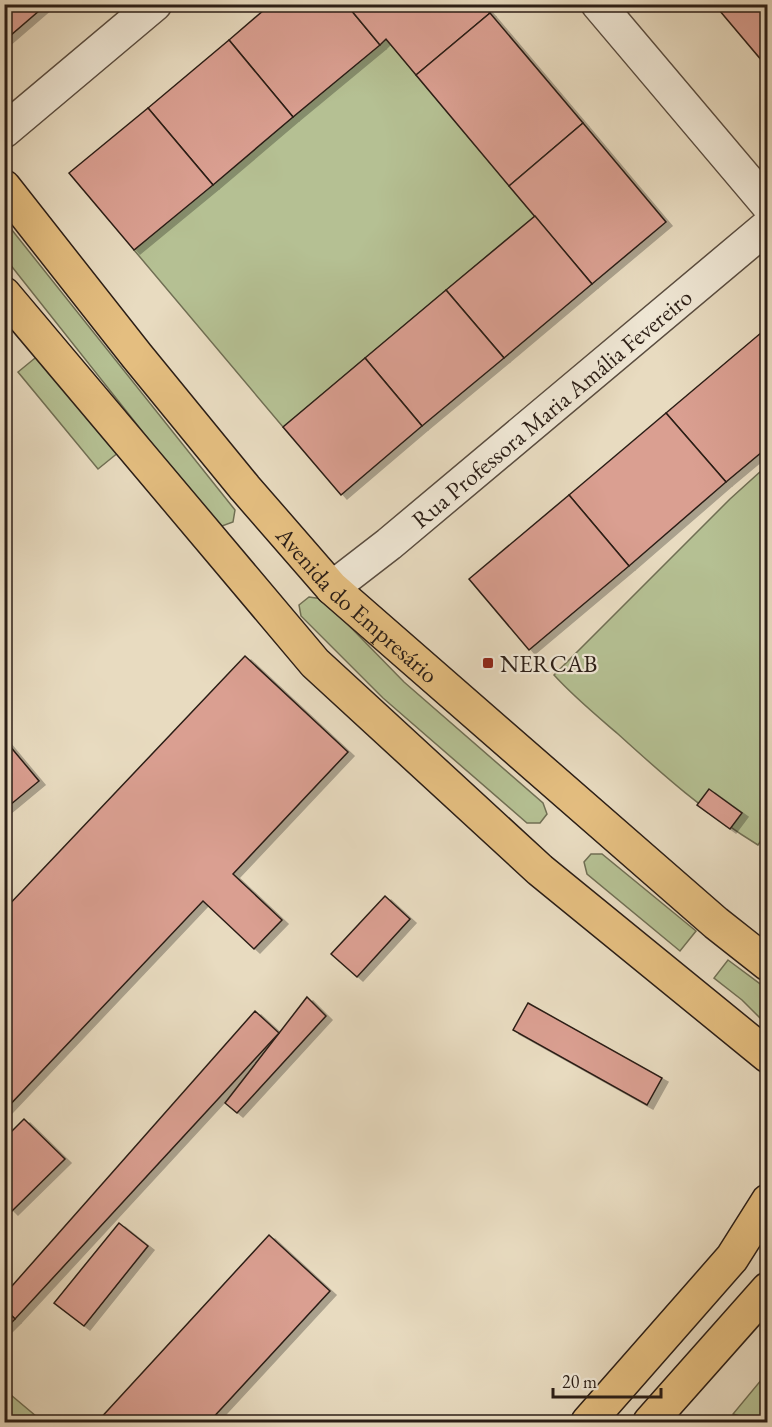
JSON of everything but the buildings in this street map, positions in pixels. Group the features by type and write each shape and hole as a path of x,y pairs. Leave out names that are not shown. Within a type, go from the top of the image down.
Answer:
{"main road":[{"name":"Avenida do Empresário","path":"4,187 136,356 332,588 716,922 768,964"},
{"path":"4,294 315,663 540,870 768,1056"},
{"path":"588,1422 732,1258 768,1201"},
{"path":"650,1422 768,1289"}],"street":[{"path":"4,130 155,4"},
{"path":"598,4 768,205"},
{"name":"Rua Professora Maria Amália Fevereiro","path":"332,588 768,226"}],"green space":[{"path":"386,39 535,216 283,427 134,250"},
{"path":"4,220 235,510 233,522 222,526 215,523 5,258"},
{"path":"40,354 119,452 98,469 18,372"},
{"path":"761,471 767,476 768,830 758,845 685,793 585,706 554,675 730,499"},
{"path":"309,597 323,599 404,682 543,803 547,814 540,823 527,823 383,698 301,616 299,605"},
{"path":"591,854 602,854 696,931 680,951 587,874 584,862"},
{"path":"728,960 767,989 767,1025 742,1000 714,978"},
{"path":"767,1373 767,1422 733,1414"},
{"path":"5,1390 43,1422 5,1422"}],"place":[{"name":"NERCAB","path":"488,663"}]}
